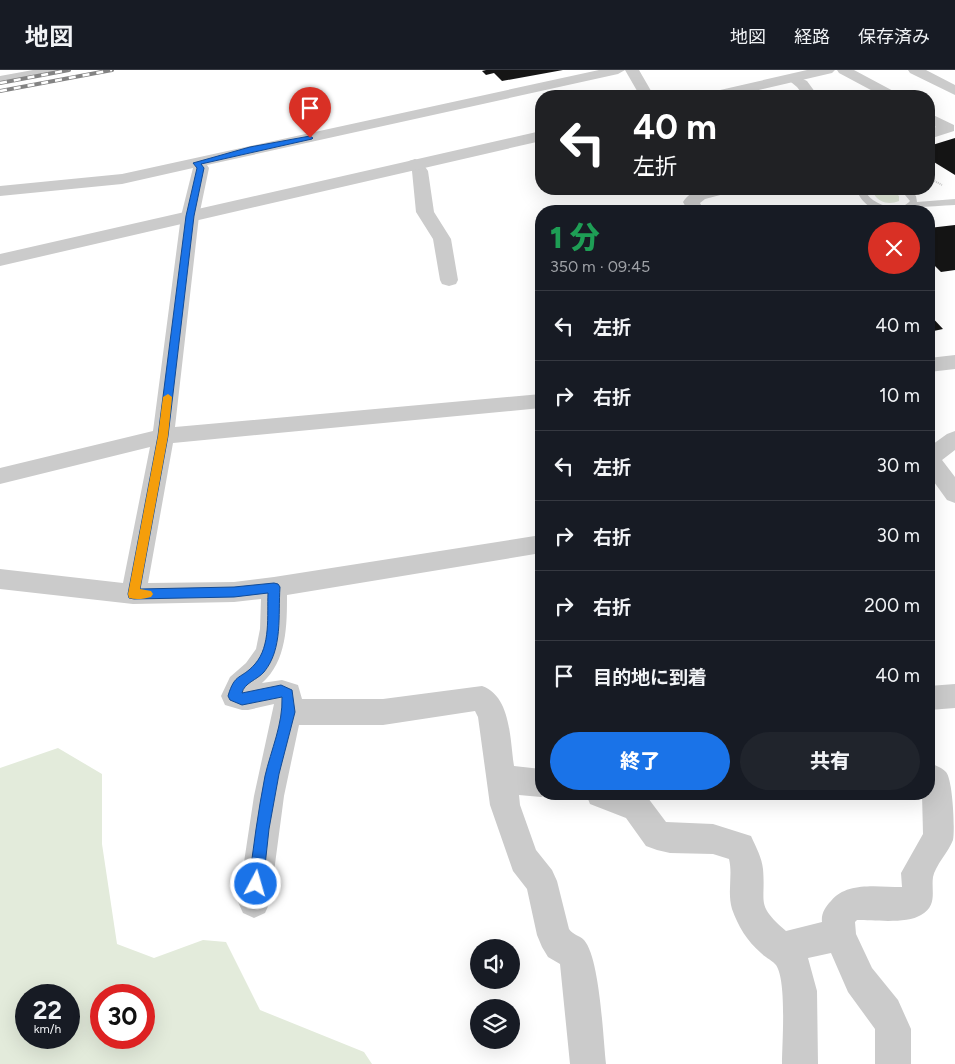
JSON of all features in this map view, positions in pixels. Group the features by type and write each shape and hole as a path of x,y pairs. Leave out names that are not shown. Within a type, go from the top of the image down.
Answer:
{"street":[{"path":"0,80 56,70"},
{"path":"0,191 122,179 618,70"},
{"path":"632,70 644,90"},
{"path":"739,90 827,70"},
{"path":"844,70 881,90"},
{"path":"916,70 955,91"},
{"path":"793,78 806,90"},
{"path":"935,120 949,128 935,132"},
{"path":"0,260 535,137"},
{"path":"134,594 163,436 190,216 200,168 197,163"},
{"path":"415,164 420,171 426,212 442,239 448,280"},
{"path":"693,205 691,202 699,195"},
{"path":"935,364 955,362"},
{"path":"0,476 163,436 535,402"},
{"path":"935,454 955,439"},
{"path":"935,466 955,494"},
{"path":"0,579 134,594 234,592 535,545"},
{"path":"254,902 262,829 276,756 289,712 288,694 281,690 242,700 234,696 238,685 259,668 271,648 274,587"},
{"path":"935,698 955,696"},
{"path":"289,712 383,712 482,698 492,714 505,805 524,860 541,881 554,935 560,945 572,952 577,962 588,1064"},
{"path":"501,779 535,782"},
{"path":"893,1064 893,1029 886,1012 860,980 840,935 838,917 849,904 911,903 918,895 917,872 939,837 935,782"},
{"path":"617,800 637,808 657,835 670,838 712,839 740,847 748,863 746,899 750,913 771,941 790,955 800,991 800,1064"},
{"path":"790,955 795,944 840,935"}],"lane":[{"path":"862,195 874,205"},
{"path":"911,195 914,201 911,205"},
{"path":"911,205 955,202"}],"green space":[{"path":"875,195 898,195 899,201 888,203"},
{"path":"58,748 102,774 102,844 117,944 154,958 203,940 226,942 260,1010 364,1052 372,1064 0,1064 0,768"}],"building":[{"path":"563,70 502,81 494,73 486,75 482,71"},
{"path":"955,138 955,175 935,163 935,144"},
{"path":"955,225 955,270 941,272 935,266 935,227"},
{"path":"935,320 943,329 935,331"}],"railway":[{"path":"0,83 69,70"},
{"path":"0,91 112,70"}],"slow traffic":[{"path":"147,594 134,594 163,436 168,397"}],"route":[{"path":"256,884 262,829 272,774 289,712 288,694 281,690 242,700 234,696 238,685 259,668 271,648 274,587 234,592 134,594 163,436 190,216 200,168 197,163 310,138"}]}
